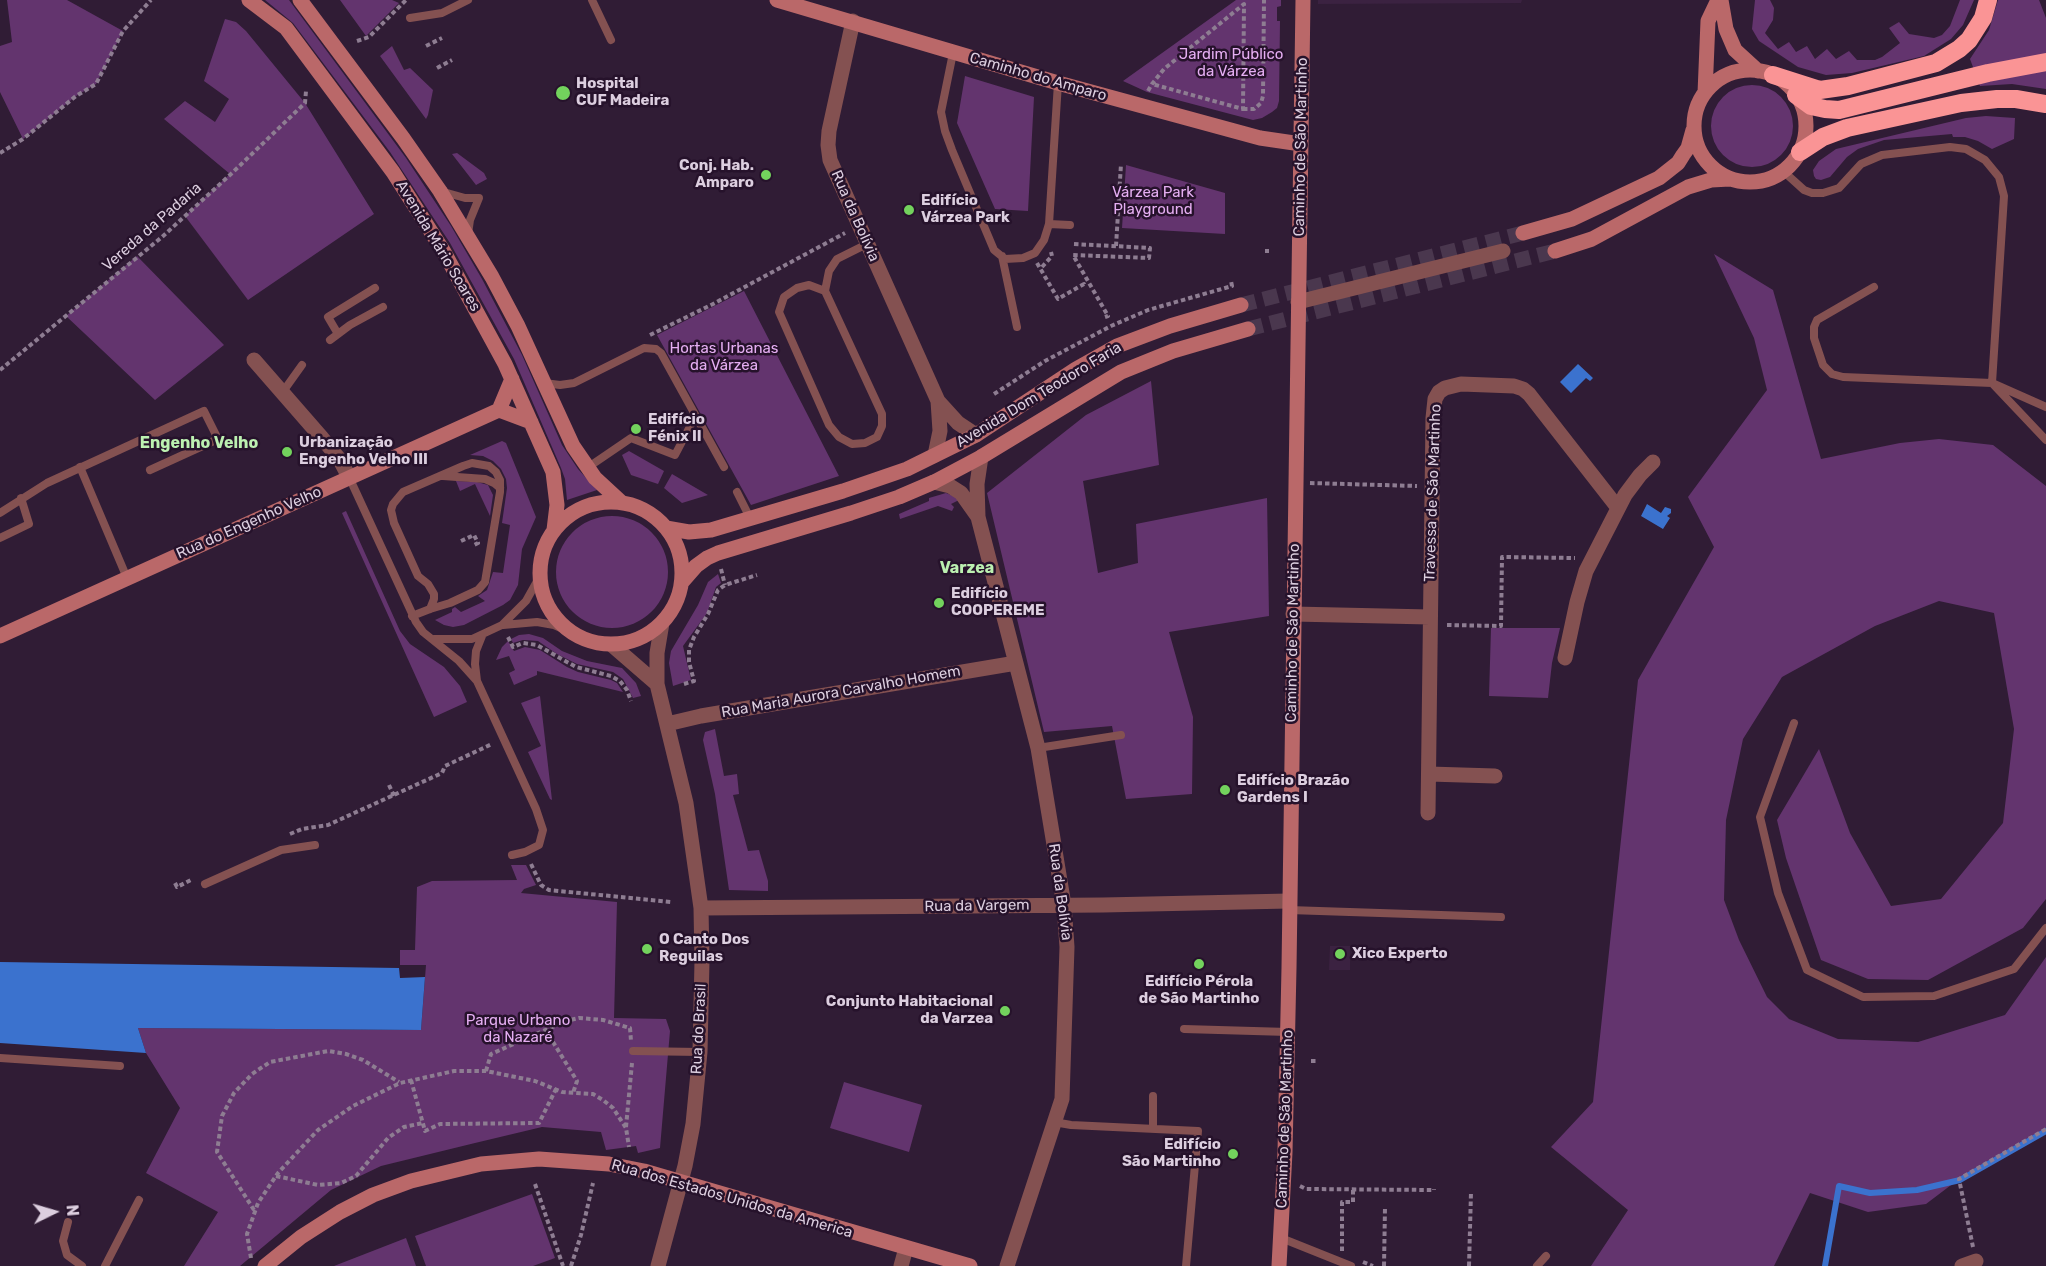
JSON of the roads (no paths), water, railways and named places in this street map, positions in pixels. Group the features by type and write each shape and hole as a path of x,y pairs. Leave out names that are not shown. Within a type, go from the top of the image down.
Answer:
{"highway":[{"path":"1766,73 1820,90 1848,86 1936,63 1969,40 1983,18 1988,0"},
{"path":"1796,95 1811,106 1825,110 1839,110 1988,73 2046,62"},
{"path":"1800,152 1823,137 1847,128 1961,103 2016,99 2046,104"}],"main road":[{"name":"Avenida Mário Soares","path":"249,0 286,28 393,172 444,252 512,379 553,472 557,505 554,530"},
{"name":"Avenida Mário Soares","path":"300,0 380,106 440,191 513,316 573,446 601,485 621,502"},
{"name":"Caminho do Amparo","path":"777,0 1058,84 1260,138 1301,144"},
{"name":"Caminho de São Martinho","path":"1279,1266 1288,1032 1303,0"},
{"path":"1694,128 1696,144 1704,159 1715,171 1730,179 1743,182 1758,182 1783,171 1800,152 1805,129 1802,106 1796,95 1786,84 1766,73 1735,50 1726,28 1720,0"},
{"path":"1705,93 1708,21 1720,0"},
{"path":"1523,233 1572,219 1659,178 1678,163 1688,148 1694,128 1696,109 1705,93 1724,76 1741,71 1766,73"},
{"path":"1555,251 1592,239 1689,187 1711,180 1730,179"},
{"name":"Avenida Dom Teodoro Faria","path":"666,528 689,532 711,530 880,478 976,435 1076,369 1117,346 1170,326 1241,305"},
{"name":"Avenida Dom Teodoro Faria","path":"682,582 696,566 718,553 851,513 934,482 981,457 1121,372 1173,351 1248,329"},
{"path":"512,379 499,410 531,422"},
{"name":"Rua do Engenho Velho","path":"0,636 499,410"},
{"path":"621,502 646,511 666,528 676,543 681,560 682,582 680,594 673,609 662,623 639,639 612,645 590,641 570,632 549,608 544,598 540,576 543,552 554,530 573,513 584,507 596,503 621,502"},
{"name":"Rua dos Estados Unidos da America","path":"265,1266 301,1237 340,1212 373,1195 411,1180 481,1164 539,1159 609,1164 681,1182 970,1266"}],"street":[{"name":"Rua da Bolívia","path":"852,21 828,145 830,160 938,401 958,423 976,435"},
{"path":"1298,302 1503,251"},
{"path":"254,360 334,452 349,477"},
{"name":"Travessa de São Martinho","path":"1428,813 1435,621 1433,408 1439,392 1461,384 1514,386 1523,389 1618,508"},
{"name":"Rua da Bolívia","path":"935,455 940,430 938,401"},
{"name":"Rua da Bolívia","path":"981,457 977,484 978,517 1038,748 1064,905 1067,947 1062,1099 1007,1266"},
{"path":"1565,658 1586,571 1625,495 1653,462"},
{"name":"Rua da Bolívia","path":"934,482 950,486 961,493 978,517"},
{"path":"1293,614 1435,621"},
{"name":"Rua do Brasil","path":"658,1266 681,1182 693,1124 700,1052 701,908 686,803 657,684 657,653 662,623"},
{"path":"612,645 657,684"},
{"name":"Rua Maria Aurora Carvalho Homem","path":"667,724 701,716 1016,663"},
{"path":"1429,774 1495,776"},
{"name":"Rua da Vargem","path":"701,908 1289,906"},
{"path":"901,1266 906,1248"}],"lane":[{"path":"410,18 442,13 468,0"},
{"path":"592,0 611,40"},
{"path":"953,53 941,112 945,131 994,250 1005,259 1023,258 1032,254 1044,240 1049,224 1058,84"},
{"path":"1783,171 1804,189 1812,193 1823,193 1839,188 1861,164 1882,155 1950,147 1966,149 1985,160 1999,177 2004,196 1992,383 2046,440"},
{"path":"440,191 465,198 479,198 470,220 467,236"},
{"path":"1049,224 1070,225"},
{"path":"825,291 809,285 797,288 784,297 779,312 829,424 838,437 852,444 866,443 877,437 882,426 882,414 825,291 829,271 837,259 867,244"},
{"path":"1002,256 1017,327"},
{"path":"1874,287 1817,320 1814,327 1814,338 1822,365 1832,374 1842,377 1992,383 2046,407"},
{"path":"338,334 328,317 375,288"},
{"path":"330,340 350,325 383,307"},
{"path":"544,383 560,385 574,383 650,347 661,353 724,467"},
{"path":"282,393 302,365"},
{"path":"0,513 47,483 204,411 218,439 150,470"},
{"path":"587,468 632,438 675,455 695,417"},
{"path":"412,616 450,603 478,590 485,582 500,480 496,472 482,464 472,463 463,466 403,492 396,499 391,510 394,523 418,576 428,584 434,594 429,609"},
{"path":"80,467 127,578"},
{"path":"440,476 485,479 500,488"},
{"path":"349,477 412,616 423,632 459,661 477,681 536,809 543,830 538,845 525,852 512,855"},
{"path":"736,492 750,518"},
{"path":"0,538 29,524 21,498"},
{"path":"434,639 472,639 502,626 526,601 540,576"},
{"path":"502,626 537,622 554,625 570,632"},
{"path":"477,681 476,651 482,636"},
{"path":"1794,723 1760,817 1778,893 1807,970 1863,997 1934,996 2014,969 2046,928"},
{"path":"1038,748 1121,735"},
{"path":"201,881 281,850 315,845"},
{"path":"1289,906 1501,917"},
{"path":"1184,1029 1288,1032"},
{"path":"633,1051 700,1052"},
{"path":"0,1058 120,1066"},
{"path":"1153,1096 1153,1129"},
{"path":"1054,1122 1071,1125 1198,1131 1186,1266"},
{"path":"105,1266 139,1200"},
{"path":"68,1221 63,1241 67,1255 82,1266"},
{"path":"1281,1238 1352,1262"},
{"path":"1537,1266 1546,1256"}],"water":[{"path":"1578,364 1593,378 1590,381 1586,378 1571,393 1560,382"},
{"path":"1647,504 1661,513 1665,507 1671,509 1671,513 1667,516 1670,518 1663,529 1641,516"},
{"path":"0,962 399,968 400,978 425,977 421,1030 138,1028 146,1053 0,1043"}],"waterway":[{"path":"1825,1266 1839,1186 1870,1193 1917,1190 1960,1180 2046,1131"}],"tunnel":[{"path":"1241,305 1523,233"},
{"path":"1248,329 1555,251"}],"place":[{"name":"Hospital CUF Madeira","path":"563,93"},
{"name":"Conj. Hab. Amparo","path":"766,175"},
{"name":"Edifício Várzea Park","path":"909,210"},
{"name":"Edifício Fénix II","path":"636,429"},
{"name":"Urbanização Engenho Velho III","path":"287,452"},
{"name":"Edifício COOPEREME","path":"939,603"},
{"name":"Edifício Brazão Gardens I","path":"1225,790"},
{"name":"O Canto Dos Reguilas","path":"647,949"},
{"name":"Xico Experto","path":"1340,954"},
{"name":"Edifício Pérola de São Martinho","path":"1199,964"},
{"name":"Conjunto Habitacional da Varzea","path":"1005,1011"},
{"name":"Edifício São Martinho","path":"1233,1154"}],"district":[{"name":"Engenho Velho","path":"199,443"},
{"name":"Varzea","path":"967,568"}],"park label":[{"name":"Jardim Público da Várzea","path":"1231,64"},
{"name":"Várzea Park Playground","path":"1153,202"},
{"name":"Hortas Urbanas da Várzea","path":"724,358"},
{"name":"Parque Urbano da Nazaré","path":"518,1030"}]}
